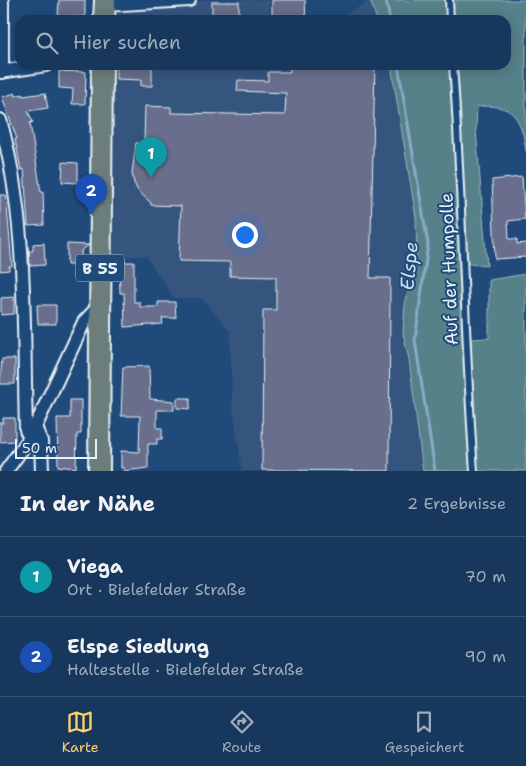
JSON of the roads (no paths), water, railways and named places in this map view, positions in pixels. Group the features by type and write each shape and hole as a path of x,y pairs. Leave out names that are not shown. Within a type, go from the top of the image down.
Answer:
{"main road":[{"name":"B 55","path":"99,471 102,70"}],"street":[{"path":"2,0 1,72 15,70"},
{"path":"104,8 189,0"},
{"path":"0,120 6,140 19,227 26,430 33,432 41,441 42,471"},
{"path":"6,471 33,432 84,322 99,306"}],"lane":[{"path":"448,0 450,15"},
{"name":"Auf der Humpolle","path":"453,70 465,264 470,414 474,471"}],"waterway":[{"name":"Elspe","path":"386,0 389,15"},
{"name":"Elspe","path":"399,70 428,244 415,340 435,471"}],"place":[{"name":"Viega","path":"151,178"},
{"name":"Elspe Siedlung","path":"91,215"}]}
